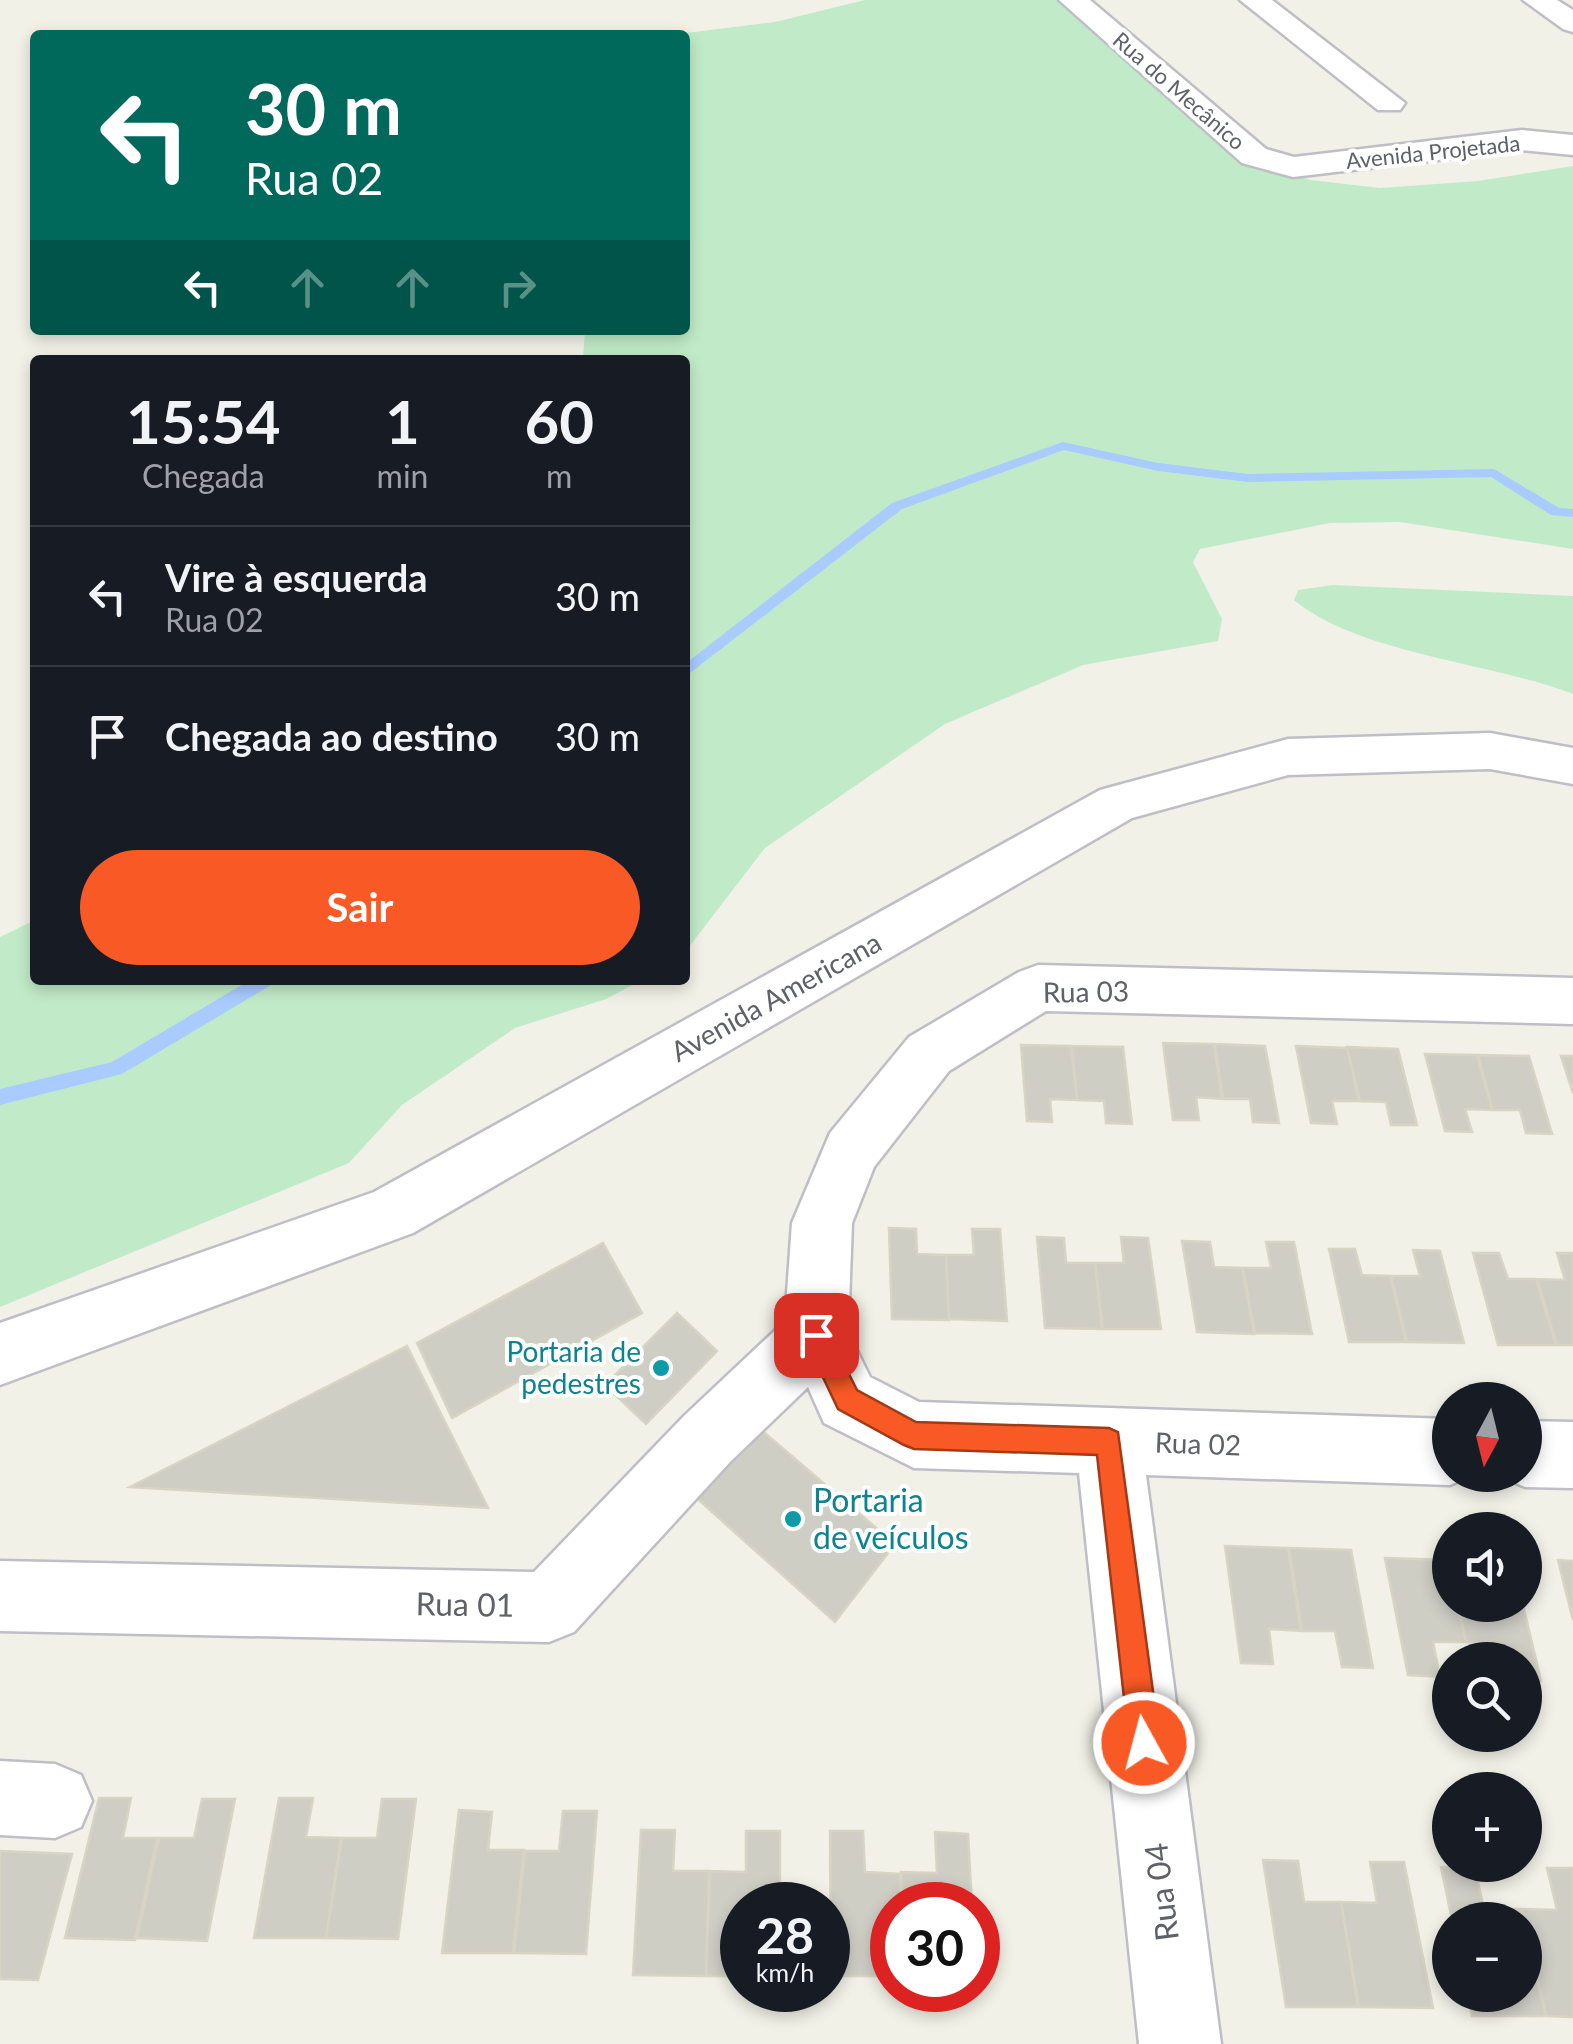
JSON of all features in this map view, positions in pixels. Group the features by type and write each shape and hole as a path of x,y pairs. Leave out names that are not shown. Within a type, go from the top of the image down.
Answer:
{"street":[{"name":"Rua do Mecânico","path":"1073,0 1254,156 1293,167"},
{"path":"1254,0 1388,103"},
{"path":"1537,0 1573,23"},
{"name":"Avenida Projetada","path":"1293,167 1522,140 1573,145"},
{"name":"Avenida Americana","path":"0,1354 392,1212 1117,803 1288,757 1490,751 1573,766"},
{"name":"Rua 03","path":"816,1335 822,1223 851,1152 928,1054 1038,988 1573,1001"},
{"name":"Rua 02","path":"816,1335 848,1400 914,1435 1432,1451"},
{"name":"Rua 01","path":"0,1596 549,1606 707,1439 816,1335"},
{"name":"Rua 04","path":"1109,1442 1180,2044"},
{"path":"1542,1454 1573,1455"}],"green space":[{"path":"865,0 1061,0 1258,163 1311,180 1380,188 1478,181 1573,166 1573,549 1400,522 1330,523 1200,549 1193,562 1222,619 1218,641 1083,665 945,724 765,848 690,946 690,355 583,355 585,335 690,335 690,33 775,22"},
{"path":"1333,585 1573,596 1573,694 1353,633 1294,600 1298,590"},
{"path":"30,922 30,985 633,985 606,999 515,1028 402,1105 349,1163 0,1307 0,937"}],"building":[{"path":"1163,1043 1214,1044 1222,1099 1196,1097 1199,1120 1173,1120"},
{"path":"1215,1044 1265,1046 1279,1123 1253,1122 1250,1099 1223,1099"},
{"path":"1021,1045 1071,1046 1077,1100 1050,1099 1052,1122 1027,1121"},
{"path":"1072,1046 1123,1047 1132,1124 1106,1123 1104,1101 1077,1100"},
{"path":"1296,1046 1347,1048 1359,1101 1332,1101 1337,1124 1311,1123"},
{"path":"1347,1047 1398,1049 1417,1125 1391,1125 1386,1102 1360,1101"},
{"path":"1425,1054 1477,1055 1492,1110 1465,1109 1472,1132 1445,1131"},
{"path":"1478,1055 1529,1056 1552,1134 1526,1133 1520,1110 1493,1110"},
{"path":"1561,1056 1573,1056 1573,1093"},
{"path":"889,1228 916,1229 917,1254 946,1255 949,1320 892,1319"},
{"path":"972,1229 1000,1229 1007,1321 949,1319 946,1255 974,1255"},
{"path":"1037,1237 1064,1238 1066,1263 1095,1263 1102,1329 1045,1328"},
{"path":"1121,1237 1148,1238 1161,1329 1103,1329 1095,1263 1124,1263"},
{"path":"1182,1241 1210,1242 1214,1267 1242,1268 1254,1334 1197,1332"},
{"path":"1266,1242 1294,1242 1312,1334 1255,1333 1243,1268 1271,1268"},
{"path":"603,1243 642,1313 452,1418 417,1343"},
{"path":"1329,1249 1355,1249 1362,1275 1390,1276 1406,1342 1349,1342"},
{"path":"1413,1250 1440,1251 1464,1343 1407,1342 1391,1276 1420,1276"},
{"path":"1473,1253 1499,1253 1508,1279 1536,1279 1556,1345 1498,1345"},
{"path":"1557,1253 1573,1253 1573,1345 1557,1345 1537,1279 1565,1280"},
{"name":"Portaria de pedestres","path":"677,1313 717,1351 646,1424 605,1385"},
{"path":"407,1346 488,1508 130,1487"},
{"name":"Portaria de veículos","path":"753,1423 895,1544 835,1622 692,1494"},
{"path":"1225,1546 1288,1548 1301,1631 1269,1629 1273,1664 1241,1663"},
{"path":"1289,1548 1351,1550 1373,1668 1342,1667 1335,1631 1302,1631"},
{"path":"1385,1558 1432,1559 1432,1622 1462,1622 1466,1642 1432,1642 1432,1676 1408,1675"},
{"path":"1558,1560 1573,1561 1573,1620"},
{"path":"1462,1622 1527,1622 1532,1642 1466,1642"},
{"path":"99,1798 131,1798 123,1838 157,1838 135,1940 65,1938"},
{"path":"279,1798 313,1798 306,1837 341,1838 326,1938 254,1938"},
{"path":"202,1799 235,1799 207,1941 137,1938 159,1838 194,1838"},
{"path":"382,1799 416,1799 398,1939 326,1938 342,1838 377,1838"},
{"path":"459,1810 492,1812 488,1850 524,1850 513,1953 442,1953"},
{"path":"563,1811 597,1811 586,1954 514,1953 525,1851 559,1851"},
{"path":"641,1830 675,1830 673,1871 709,1871 706,1976 633,1975"},
{"path":"746,1831 780,1831 780,1882 720,1882 720,1976 706,1976 710,1871 746,1872"},
{"path":"830,1831 863,1831 865,1872 900,1874 900,1882 870,1882 870,1976 850,1976 850,1882 830,1882"},
{"path":"935,1832 968,1834 971,1882 901,1882 901,1872 937,1873"},
{"path":"0,1851 72,1854 38,1980 0,1979"},
{"path":"1263,1860 1298,1861 1304,1902 1341,1902 1358,2007 1286,2007"},
{"path":"1370,1862 1404,1862 1432,2008 1359,2007 1341,1902 1377,1903"},
{"path":"1547,1868 1573,1868 1573,2017 1546,2016 1542,1998 1542,1910 1557,1910"},
{"path":"1444,1882 1478,1882 1482,1902 1448,1902"},
{"path":"1542,1999 1546,2016 1472,2016 1471,2012 1542,2012"}],"waterway":[{"path":"690,668 897,506 1063,446 1158,467 1248,478 1494,473 1556,512 1573,513"},
{"path":"0,1097 116,1069 257,985"}],"place":[{"name":"Portaria de pedestres","path":"661,1368"},
{"name":"Portaria de veículos","path":"793,1519"}],"route":[{"path":"816,1335 848,1400 914,1435 1109,1442 1144,1743"}]}
